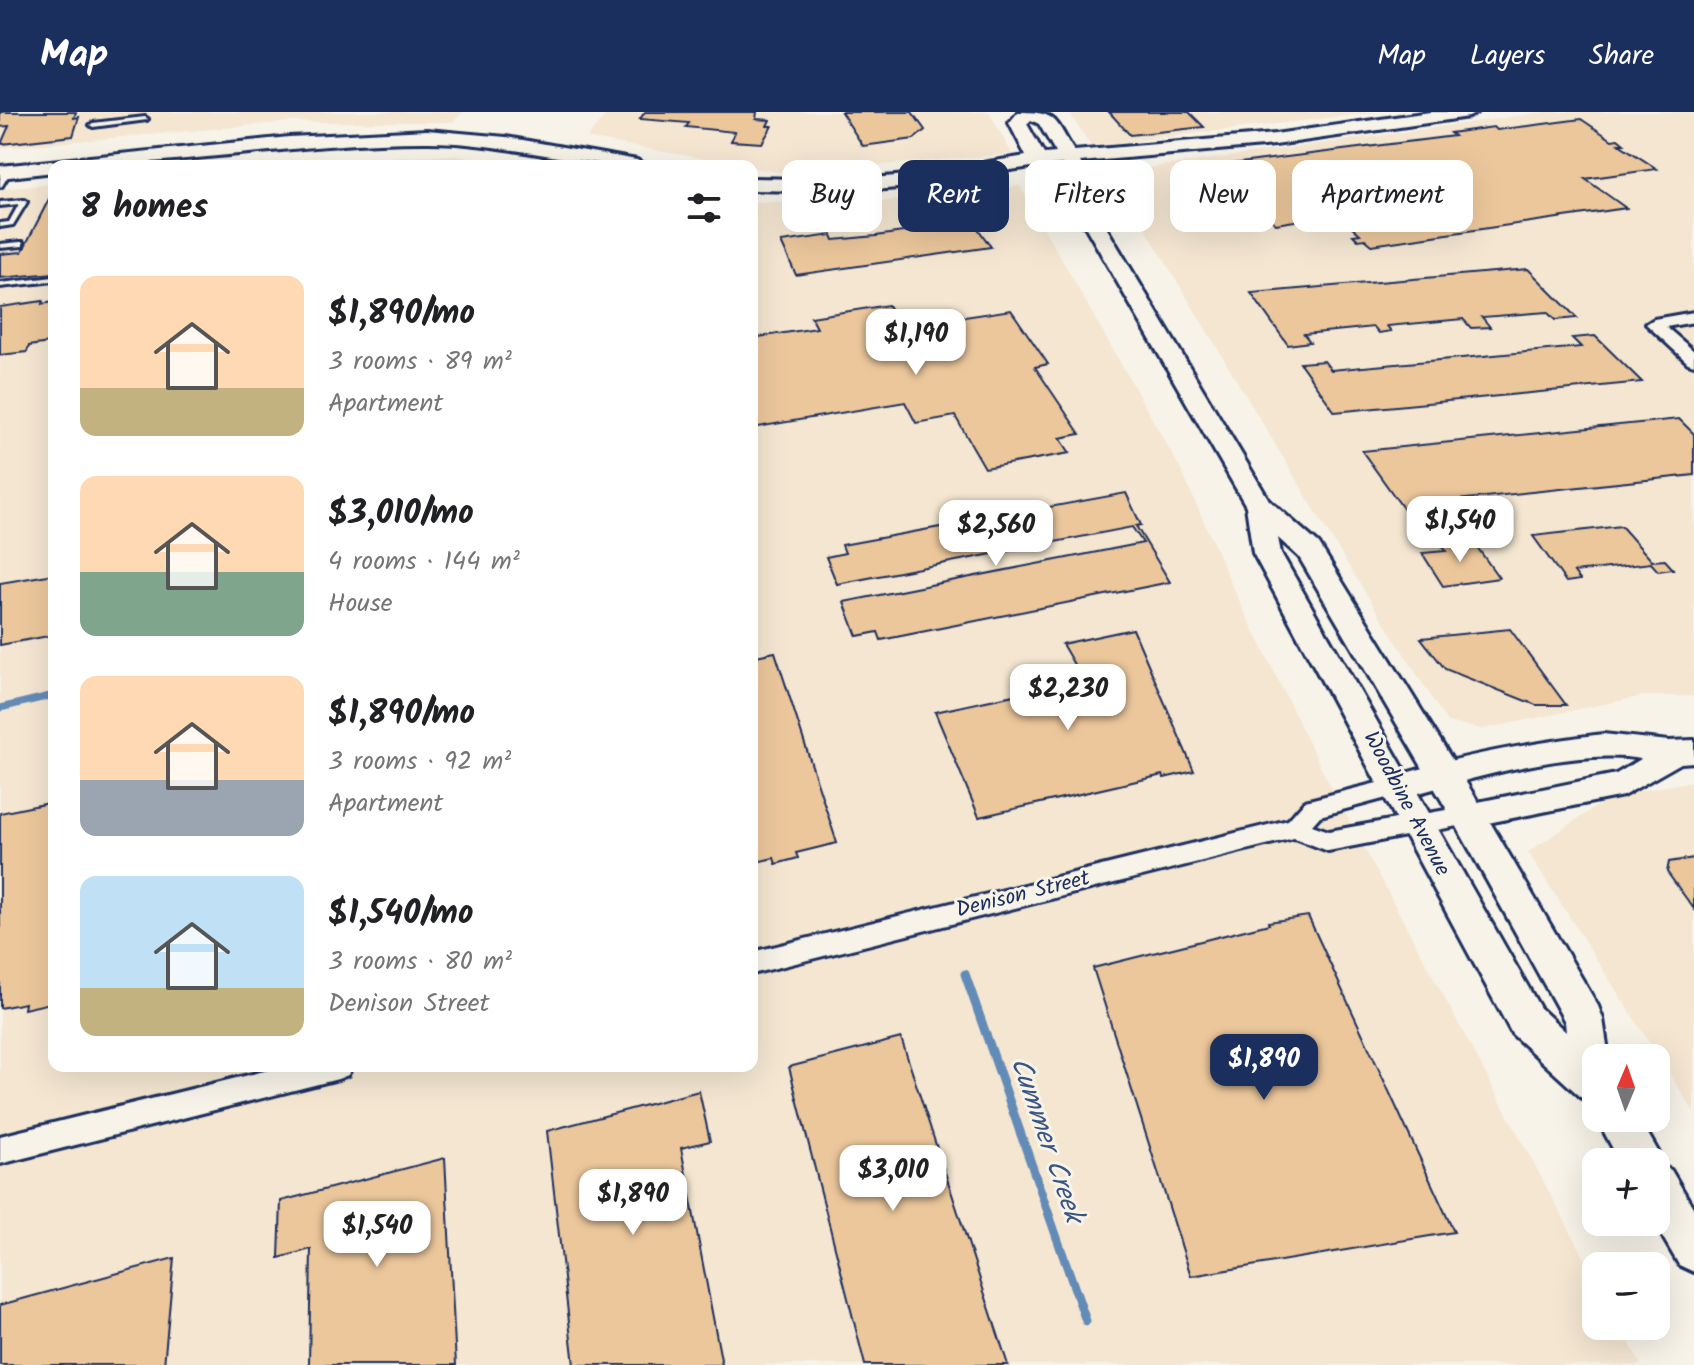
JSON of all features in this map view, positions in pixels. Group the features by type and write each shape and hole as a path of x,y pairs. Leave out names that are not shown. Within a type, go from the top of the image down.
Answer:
{"main road":[{"path":"1136,160 1157,159 1212,146 1469,112"},
{"name":"Woodbine Avenue","path":"1038,160 1018,123 1027,113 1046,120 1071,160"},
{"path":"186,160 369,137 429,136 497,141 603,160"},
{"path":"3,176 48,168"},
{"path":"758,184 849,186 1025,169"},
{"name":"Woodbine Avenue","path":"1099,232 1259,506 1309,551 1444,775 1584,1019 1588,1044"},
{"name":"Woodbine Avenue","path":"1259,506 1267,553 1526,1021 1582,1070"},
{"path":"1670,1209 1694,1250"}],"street":[{"path":"1694,317 1654,324 1694,360"},
{"name":"Denison Street","path":"758,962 1295,828 1313,808 1444,775 1606,745 1683,753"},
{"name":"Denison Street","path":"1295,828 1328,841 1468,815 1623,784 1683,753"},
{"path":"0,1150 314,1072"}],"lane":[{"path":"93,125 145,119"},
{"path":"0,204 24,202 11,224 0,225"},
{"path":"0,246 20,244"},
{"path":"0,285 48,280"}],"shaded area":[{"path":"0,112 463,112 453,122 289,122 0,148"},
{"path":"608,112 989,112 1012,154 898,160 898,164 882,165 882,160 782,160 782,173 758,168 758,160 711,160 587,138"},
{"path":"1069,112 1377,112 1091,146"},
{"path":"1545,112 1694,112 1694,696 1643,696 1482,729 1447,722 1340,552 1147,232 1154,232 1154,167 1170,165 1170,232 1276,232 1276,160 1204,160"},
{"path":"452,155 480,160 354,160"},
{"path":"48,185 48,1072 758,1072 758,202 782,202 782,232 882,232 882,201 898,200 898,232 1009,232 1009,187 1020,186 1025,195 1025,232 1046,232 1181,470 1233,588 1323,772 1582,1253 1582,1340 1628,1340 1641,1365 0,1365 0,189"},
{"path":"1694,781 1694,1112 1670,1074 1670,1044 1651,1044 1528,852 1612,796"}],"building":[{"path":"0,112 76,112 74,118 79,117 73,136 1,144 9,126 0,127"},
{"path":"645,112 757,112 756,119 770,120 767,126 772,126 762,143 731,141 735,132 686,127 689,123 640,119"},
{"path":"841,112 912,112 925,130 914,139 863,146"},
{"path":"1109,112 1189,112 1204,127 1130,135"},
{"path":"1581,119 1612,140 1618,139 1624,144 1619,144 1657,169 1585,179 1626,208 1473,230 1473,160 1292,160 1292,221 1276,224 1276,160 1264,160 1454,136 1450,133 1494,127 1497,130"},
{"path":"48,201 48,274 0,278 0,254 22,252"},
{"path":"903,232 980,232 991,247 796,275 781,242 832,235 834,240"},
{"path":"1358,232 1461,232 1372,245 1353,235 1360,234"},
{"path":"1528,269 1577,318 1555,320 1547,312 1482,317 1490,327 1471,328 1463,319 1387,326 1391,331 1379,333 1374,327 1304,334 1310,342 1288,345 1251,293"},
{"path":"43,301 42,304 48,303 48,343 29,346 27,352 0,355 0,307"},
{"path":"888,305 894,316 938,309 945,320 1011,310 1048,364 1035,367 1080,434 1060,438 1070,453 985,468 955,416 916,423 905,402 758,427 758,337 817,328 811,317"},
{"path":"1595,336 1642,382 1335,412 1300,363 1324,361 1331,370 1581,347 1572,338"},
{"path":"1679,419 1694,434 1694,475 1428,503 1437,515 1410,518 1362,451"},
{"path":"1126,493 1141,525 1136,526 1170,582 881,640 878,632 857,636 844,602 1143,543 1132,527 837,584 826,557 845,553 842,545"},
{"path":"1621,526 1652,561 1665,560 1673,569 1658,571 1651,563 1574,572 1580,580 1566,582 1533,536"},
{"path":"1462,540 1467,548 1477,547 1499,578 1443,586 1422,553 1446,551 1440,542"},
{"path":"48,575 48,636 0,645 0,583"},
{"path":"1133,629 1194,771 1164,778 1163,775 979,817 935,712 1083,680 1062,644"},
{"path":"1510,629 1566,705 1536,705 1445,669 1421,638"},
{"path":"775,652 837,843 796,853 798,858 776,864 774,858 758,862 758,656"},
{"path":"48,803 48,1004 24,1009 25,1003 0,1008 0,813"},
{"path":"1694,858 1694,909 1667,872 1669,862"},
{"path":"1308,916 1454,1232 1191,1276 1093,968 1268,922"},
{"path":"901,1038 1008,1365 865,1365 789,1067"},
{"path":"699,1091 710,1141 681,1148 722,1365 574,1365 547,1131"},
{"path":"445,1158 456,1365 309,1365 311,1249 279,1258 281,1201"},
{"path":"174,1258 164,1365 0,1365 0,1305"}],"waterway":[{"name":"Cummer Creek","path":"0,708 48,696"},
{"name":"Cummer Creek","path":"965,974 1086,1321"}]}
